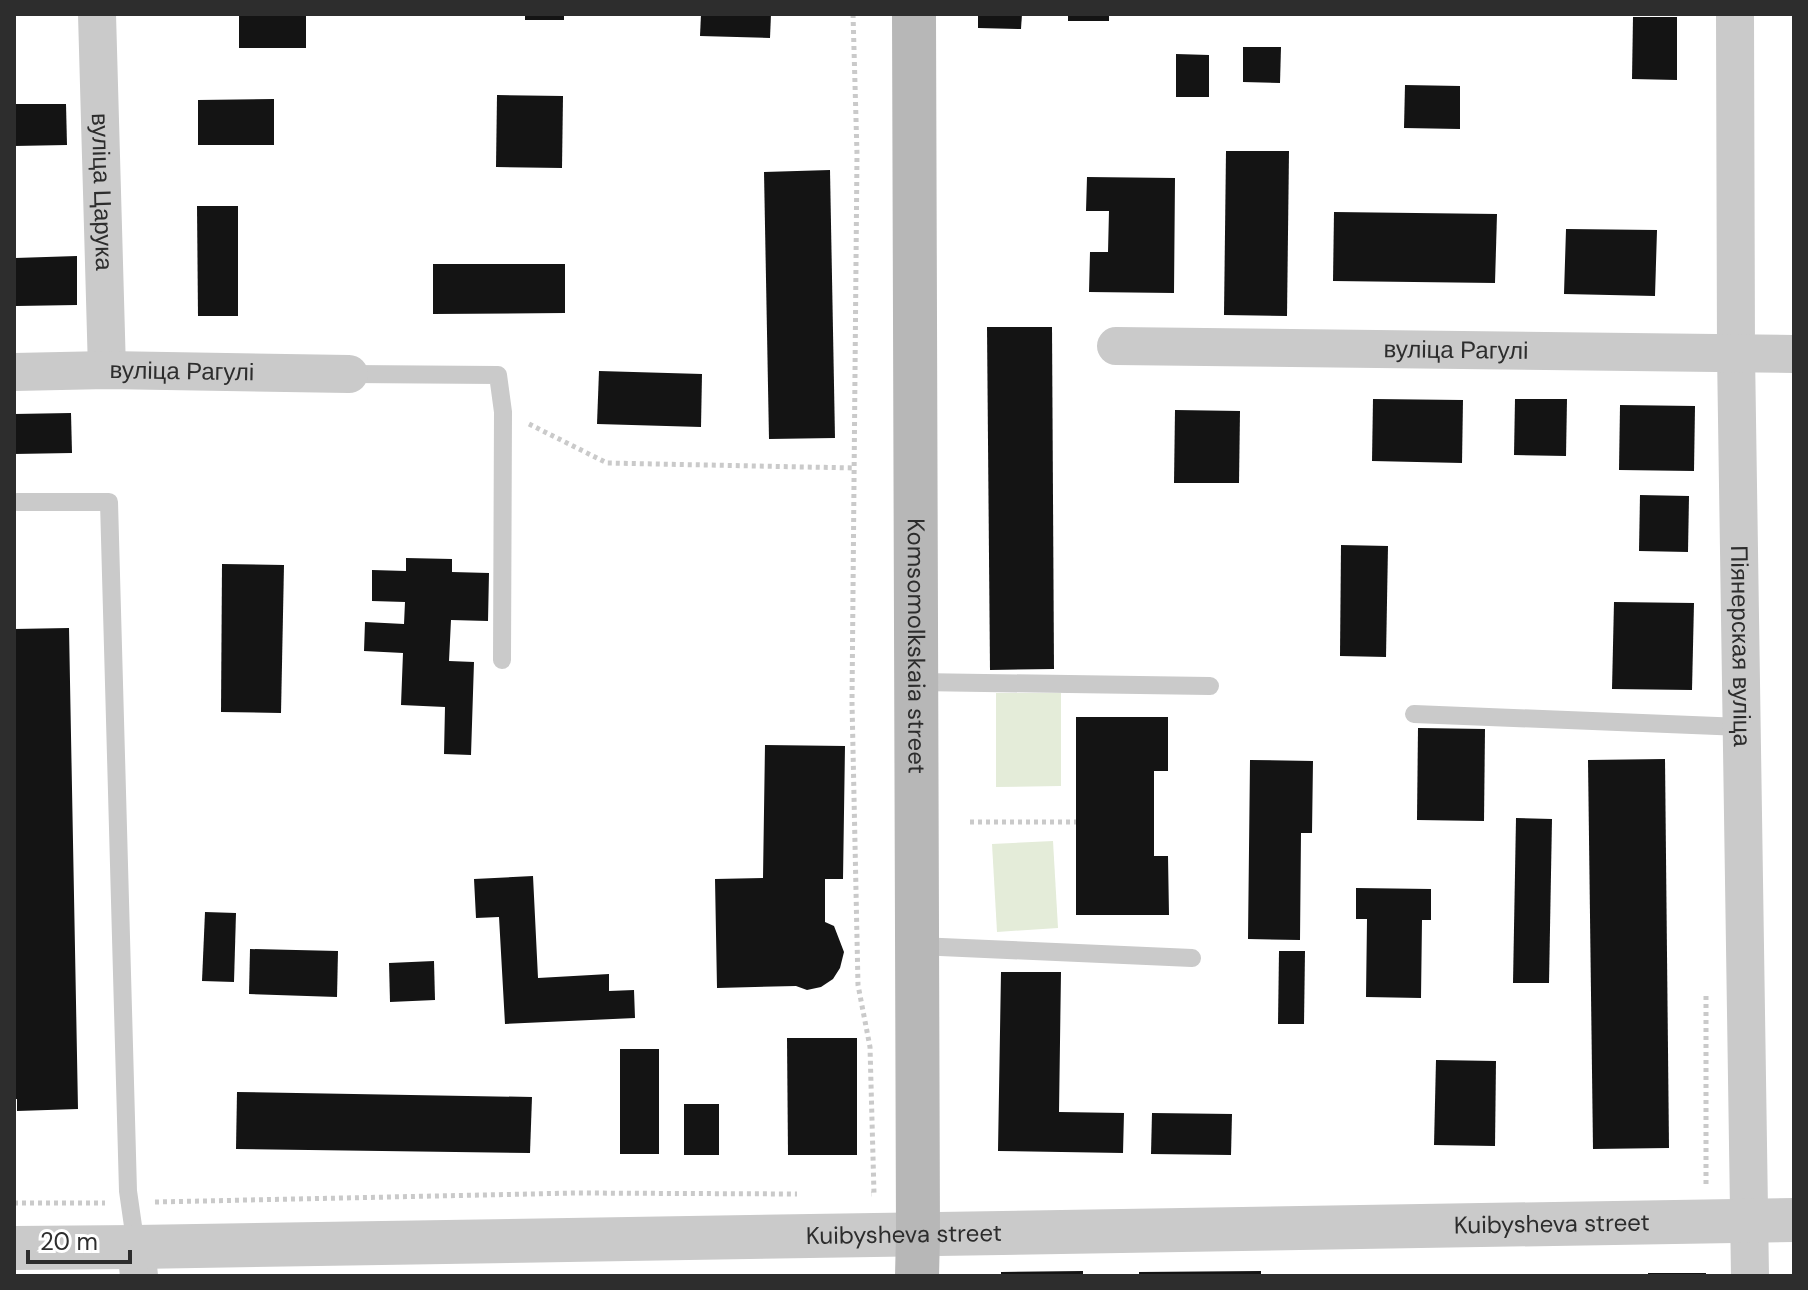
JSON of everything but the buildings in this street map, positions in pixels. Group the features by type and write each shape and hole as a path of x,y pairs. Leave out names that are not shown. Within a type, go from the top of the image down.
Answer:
{"main road":[{"name":"Komsomolkskaia street","path":"914,14 918,1255"}],"street":[{"name":"вуліца Царука","path":"97,14 107,370"},
{"name":"Піянерская вуліца","path":"1735,14 1736,353 1750,1276"},
{"name":"вуліца Рагулі","path":"1116,346 1794,354"},
{"name":"вуліца Рагулі","path":"14,372 107,370 349,374"},
{"name":"Kuibysheva street","path":"14,1248 137,1262 918,1255 1794,1220"}],"lane":[{"path":"349,374 498,375 503,412 502,660"},
{"path":"17,502 109,502 128,1191 137,1262"},
{"path":"917,682 1210,686"},
{"path":"1414,714 1742,727"},
{"path":"918,946 1192,958"}],"path":[{"path":"853,14 857,154 852,702 858,985 870,1047 874,1194 858,1194"},
{"path":"503,412 607,463 855,468"},
{"path":"970,822 1076,822"},
{"path":"14,1203 576,1193 811,1194"}],"green space":[{"path":"996,693 1061,693 1061,786 996,787"},
{"path":"1053,841 1058,928 997,932 992,844"}]}
